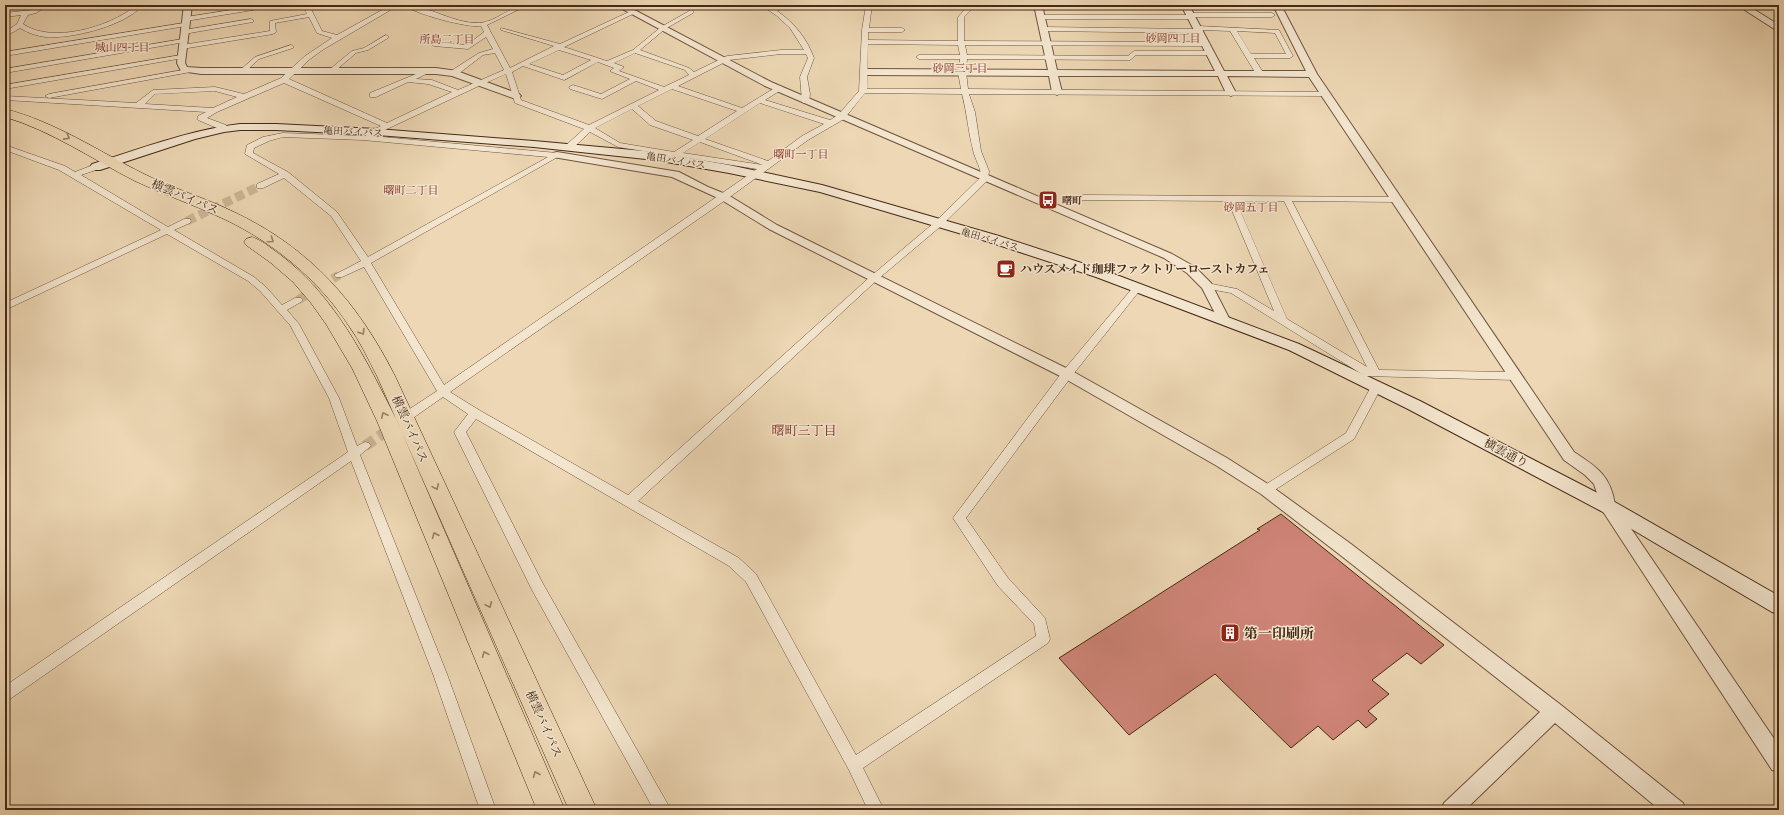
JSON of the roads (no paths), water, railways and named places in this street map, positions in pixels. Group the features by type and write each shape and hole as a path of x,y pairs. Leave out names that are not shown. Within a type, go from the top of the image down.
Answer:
{"highway":[{"path":"5,113 56,131 103,164"},
{"path":"5,121 103,164"},
{"name":"横雲バイパス","path":"103,164 148,194 217,223 253,242 298,279 316,297 336,325 357,359 387,421 551,810"},
{"name":"横雲バイパス","path":"103,164 230,216 266,236 312,272 330,290 353,318 371,346 386,376 583,810"}],"main road":[{"name":"亀田バイパス","path":"103,164 224,129 240,127 276,127 382,129 655,156 763,169 822,189 938,224 994,239 1138,287 1224,320"},
{"name":"横雲通り","path":"1224,320 1294,347 1348,373 1374,377 1607,506 1779,606"}],"street":[{"path":"5,15 34,12 46,5"},
{"path":"20,25 28,31 46,35 73,33 117,19 137,8 138,6 136,5"},
{"path":"198,5 188,6 181,63 184,69 244,71 428,71 454,73 516,96"},
{"path":"306,5 319,32 336,37"},
{"path":"224,129 223,127 201,118 214,110 284,80 292,71 336,37 396,5"},
{"path":"407,5 444,18 469,23 485,24 525,5"},
{"path":"619,5 724,61 806,101 1168,256 1191,270 1207,286 1224,320"},
{"path":"764,5 788,21 806,44 811,58 803,71 802,81 807,93 806,101"},
{"path":"773,10 786,5"},
{"path":"409,416 724,197 805,138 841,117 863,92 865,72 865,30 869,5"},
{"path":"630,501 874,278 938,224 985,178 985,171 977,151 971,112 965,92 962,72 964,58 960,43 961,17 973,5"},
{"path":"1038,5 1057,92"},
{"path":"1185,5 1207,44 1232,94"},
{"path":"1741,5 1779,29"},
{"path":"5,71 107,54 184,33 251,9"},
{"path":"1040,17 1191,16 1275,10 1325,94 1569,456 1600,478 1606,493 1607,506 1779,763"},
{"path":"363,138 458,92 524,64 633,12"},
{"path":"608,63 635,51 663,28 691,12"},
{"path":"5,35 20,25 25,13"},
{"path":"5,54 112,37 184,33 273,32 272,22 311,15"},
{"path":"184,33 251,21"},
{"path":"485,24 487,33 508,71 518,101 589,128 618,145 763,169"},
{"path":"502,29 620,67 614,71 635,79 742,110"},
{"path":"1043,29 1232,29 1277,31 1290,56 1249,56"},
{"path":"1232,29 1260,74"},
{"path":"865,30 902,30"},
{"path":"434,44 468,47 487,33"},
{"path":"104,87 107,54 112,37"},
{"path":"333,70 354,52 366,49 386,37"},
{"path":"865,42 1207,44"},
{"path":"244,71 257,58 291,47"},
{"path":"454,73 481,54 497,50"},
{"path":"635,51 687,69 694,76"},
{"path":"339,275 366,262 557,155 568,148 589,128 724,61 727,58 781,52 809,52"},
{"path":"919,57 1130,58 1134,53 1211,53"},
{"path":"29,100 104,87 182,57"},
{"path":"524,64 564,78 597,60"},
{"path":"5,98 29,100 194,70"},
{"path":"373,95 428,71"},
{"path":"865,72 1312,74"},
{"path":"573,87 602,97 635,79"},
{"path":"284,80 382,129"},
{"path":"407,80 429,82 458,92"},
{"path":"5,86 104,87 139,105 214,110"},
{"path":"676,154 778,88"},
{"path":"139,105 153,92 215,89 245,97"},
{"path":"863,92 1325,94"},
{"path":"758,100 830,123"},
{"path":"634,106 653,123 699,139 763,169"},
{"path":"876,810 854,765 751,578 734,562 475,413 443,392 366,262 334,214 285,174 249,154 250,147 266,139 283,135 363,138 557,155 664,171 675,174 704,189 724,197 773,227 1068,374 1222,462 1266,490 1345,549 1554,711 1676,810"},
{"path":"5,147 62,168 251,279 263,289 294,324 334,398 354,454 440,674 488,810"},
{"path":"74,175 103,164"},
{"path":"260,186 285,174"},
{"path":"1084,198 1397,199"},
{"path":"1231,199 1282,319"},
{"path":"1266,490 1350,436 1374,377 1287,199"},
{"path":"5,307 187,221"},
{"path":"1207,286 1234,291 1282,319 1374,377 1515,376"},
{"path":"854,765 1043,639 1040,622 1003,582 960,518 1068,374 1138,287"},
{"path":"282,309 298,300"},
{"path":"475,413 460,432 536,586 663,810"},
{"path":"5,694 365,446"},
{"path":"1451,810 1554,711"}],"tunnel":[{"path":"187,221 260,186"},
{"path":"298,300 339,275"},
{"path":"365,446 394,426"}],"place":[{"name":"曙町","path":"1048,200"},
{"name":"ハウスメイド珈琲ファクトリーローストカフェ","path":"1006,269"},
{"name":"第一印刷所","path":"1230,633"}],"district":[{"name":"砂岡四丁目","path":"1173,38"},
{"name":"所島二丁目","path":"447,39"},
{"name":"城山四丁目","path":"122,47"},
{"name":"砂岡三丁目","path":"960,68"},
{"name":"曙町一丁目","path":"801,154"},
{"name":"曙町二丁目","path":"411,190"},
{"name":"砂岡五丁目","path":"1251,207"},
{"name":"曙町三丁目","path":"804,430"}]}
